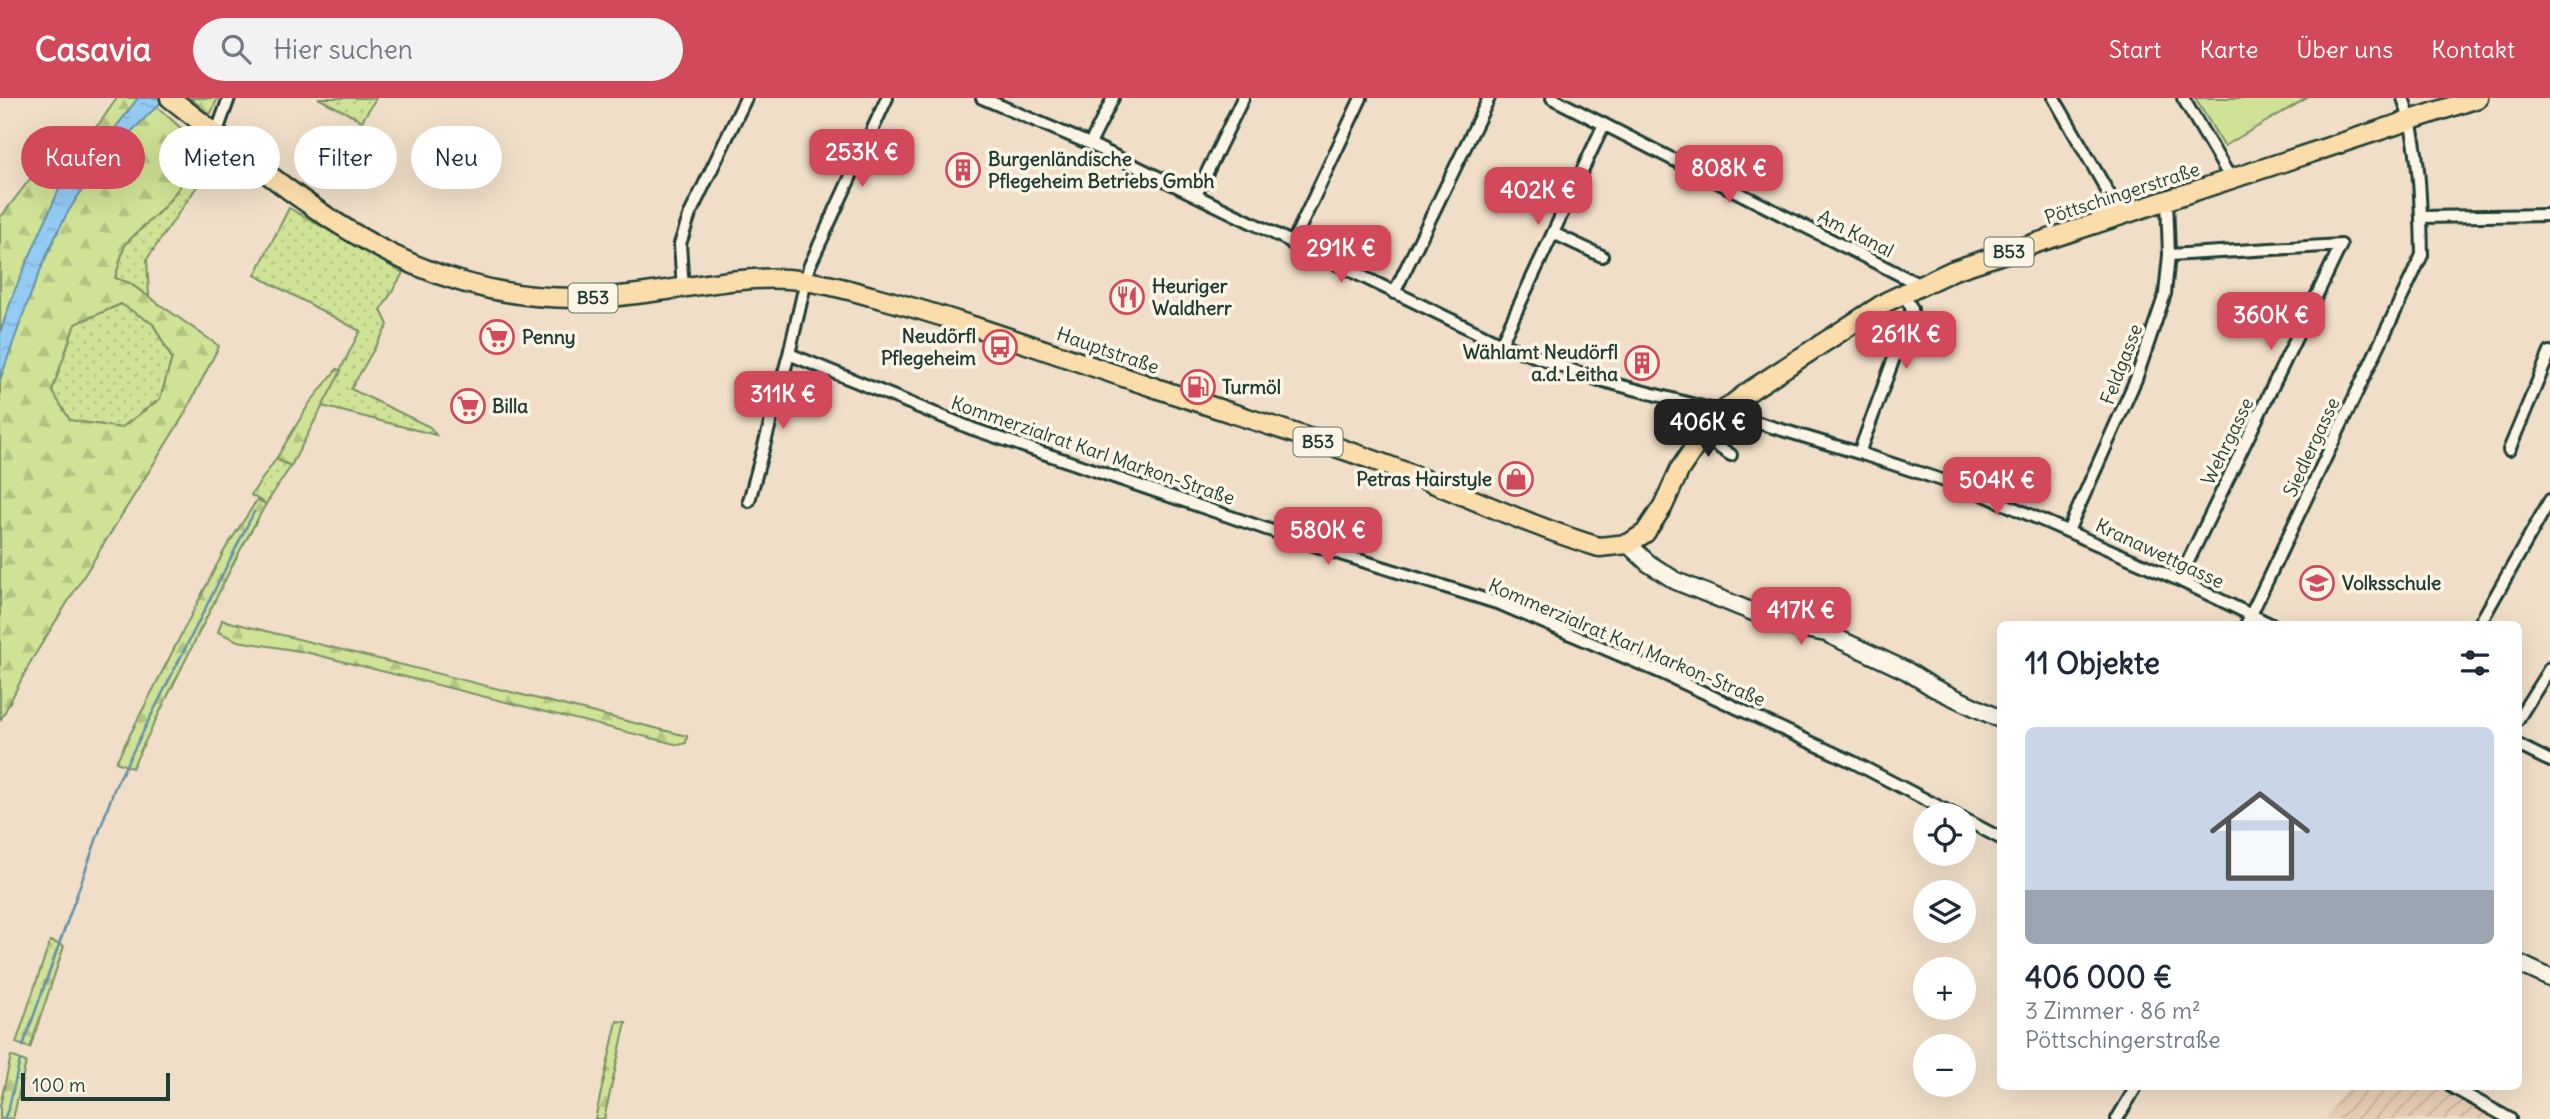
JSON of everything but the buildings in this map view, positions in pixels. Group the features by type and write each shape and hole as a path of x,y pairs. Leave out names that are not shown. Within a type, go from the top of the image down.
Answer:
{"main road":[{"name":"Hauptstraße","path":"170,98 206,126"},
{"name":"Pöttschingerstraße","path":"1629,544 1655,521 1680,469 1722,412 1762,383 1903,293 1954,271 2478,98"},
{"name":"Hauptstraße","path":"280,182 333,222 392,257 456,282 505,293 551,298 604,298 735,281 780,279 838,288 904,305 1335,447 1582,542 1599,547 1629,544"}],"street":[{"path":"219,126 229,98"},
{"path":"683,289 680,244 690,214 746,98"},
{"path":"749,501 789,354 809,267 887,98"},
{"name":"Kranawettgasse","path":"982,98 1196,195 1501,344 1599,380 1722,412 1975,491 2179,580 2248,620"},
{"path":"1090,145 1113,98"},
{"path":"1196,195 1243,98"},
{"path":"1292,244 1361,98"},
{"path":"1394,293 1489,98"},
{"name":"Am Kanal","path":"1552,98 1920,285"},
{"path":"2054,98 2121,215"},
{"path":"2183,98 2231,180"},
{"name":"Siedlergasse","path":"2248,620 2422,255 2411,120 2403,98"},
{"path":"1501,344 1604,124"},
{"name":"Feldgasse","path":"2068,531 2136,379 2165,293 2169,255 2167,200"},
{"path":"2421,217 2550,215"},
{"path":"1553,233 1602,256"},
{"name":"Wehrgasse","path":"2169,255 2341,245 2179,580"},
{"path":"1860,453 1912,309 1903,293"},
{"path":"2509,450 2550,352"},
{"name":"Kommerzialrat Karl Markon-Straße","path":"789,354 974,429 1334,552 1500,604 1664,674 1853,762 1932,803"},
{"path":"1702,436 1731,455"},
{"path":"2481,621 2550,500"},
{"path":"1629,544 1648,563 1676,580 1787,626 1826,633 1997,718"},
{"path":"2522,713 2550,668"},
{"path":"2522,747 2550,761"},
{"path":"1976,825 1997,836"},
{"path":"2522,965 2550,978"},
{"path":"2117,1119 2134,1090"},
{"path":"2457,1090 2510,1119"}],"shaded area":[{"path":"2344,1090 2446,1090 2500,1119 2326,1119"}],"green space":[{"path":"117,98 147,98 179,126 159,126 159,189 178,189 164,207 125,244 115,278 129,283 219,346 184,415 31,661 0,721 0,218 22,189 145,189 145,126 96,126","holes":["121,304 153,324 172,358 160,399 121,428 70,420 52,391 75,324"]},
{"path":"190,98 218,98 210,115"},
{"path":"318,98 376,98 362,121"},
{"path":"2195,98 2307,98 2224,146"},
{"path":"178,189 195,189 147,259 149,297 129,283 115,278 125,244 164,207"},
{"path":"289,208 403,273 381,310 388,325 351,389 430,427 436,435 322,406 360,331 255,275"},
{"path":"121,304 153,324 172,359 160,399 121,428 70,421 51,391 75,324"},
{"path":"337,369 341,371 291,466 276,459 309,404"},
{"path":"276,459 291,466 266,504 251,495"},
{"path":"257,500 266,504 237,556 132,768 116,762 224,551"},
{"path":"222,620 687,736 686,743 679,745 305,652 238,641 218,632"},
{"path":"50,941 64,946 30,1048 16,1043"},
{"path":"617,1021 626,1022 604,1119 595,1119"},
{"path":"11,1056 26,1062 13,1119 0,1119 0,1106"}],"water":[{"path":"138,98 166,98 137,126 117,126"},
{"path":"59,189 83,189 68,212 39,273 0,380 0,333 14,292"}],"waterway":[{"path":"23,1046 115,787 254,512"},
{"path":"4,1119 20,1060"}],"place":[{"name":"Burgenländische Pflegeheim Betriebs Gmbh","path":"963,170"},
{"name":"Heuriger Waldherr","path":"1127,297"},
{"name":"Penny","path":"497,337"},
{"name":"Neudörfl Pflegeheim","path":"1000,347"},
{"name":"Wählamt Neudörfl a.d. Leitha","path":"1642,363"},
{"name":"Turmöl","path":"1198,387"},
{"name":"Billa","path":"468,406"},
{"name":"Petras Hairstyle","path":"1516,479"},
{"name":"Volksschule","path":"2317,583"}]}
